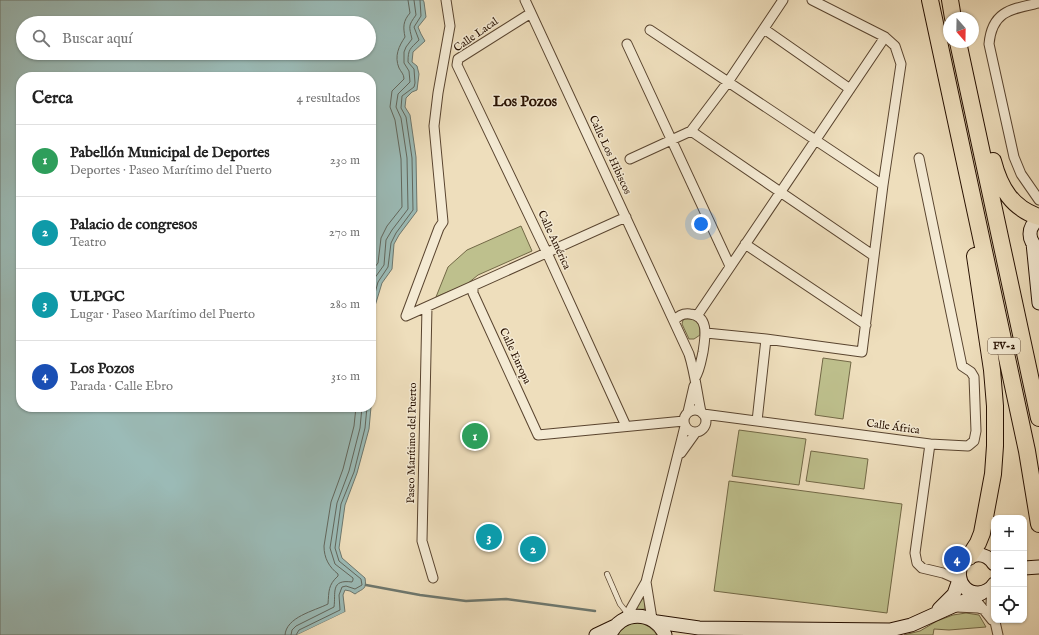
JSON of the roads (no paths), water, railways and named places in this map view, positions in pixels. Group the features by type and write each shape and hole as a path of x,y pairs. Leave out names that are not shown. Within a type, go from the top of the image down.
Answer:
{"highway":[{"name":"FV-2","path":"930,0 1027,451 1039,524"},
{"path":"950,0 952,12"},
{"name":"FV-2","path":"959,48 1039,418"},
{"path":"966,79 978,106 995,170 1002,188 1016,205 1024,211 1039,218"},
{"path":"966,169 967,199 996,406 993,474 978,542 969,557"}],"main road":[{"path":"1039,218 1033,224 1030,232 1030,237 1036,246 1039,295"},
{"path":"978,588 958,575 960,566 969,557 980,555 991,560"},
{"path":"1027,568 1039,566"},
{"path":"654,621 699,628 890,630 911,626 933,614 949,608 978,588"},
{"path":"933,614 954,594 978,588"},
{"path":"596,635 637,615 645,616 654,621 665,635"},
{"path":"682,635 699,628"}],"street":[{"path":"446,0 450,26 438,93 434,126 443,222 439,228 406,316 626,217"},
{"name":"Calle Los Hibiscos","path":"525,0 689,354 694,371 702,413"},
{"path":"630,159 691,131 728,82 783,0"},
{"path":"706,333 862,352 883,186 901,64 895,46 885,37 812,0"},
{"path":"1039,3 1019,4 1003,14 994,23 990,33 989,44 1014,157 1021,174 1039,200"},
{"name":"Calle Lacal","path":"457,65 458,59 531,13"},
{"path":"650,30 883,186"},
{"path":"764,30 850,89"},
{"path":"697,316 885,37"},
{"path":"628,44 730,266"},
{"name":"Calle América","path":"457,65 547,253 626,426"},
{"path":"691,131 874,256"},
{"name":"Calle África","path":"702,413 930,444 968,446 974,441 976,431 974,377 971,372 962,366 919,158"},
{"path":"745,244 866,325"},
{"name":"Calle Europa","path":"473,286 473,293 538,435 626,426"},
{"path":"619,624 646,582 695,381 700,371 706,333 704,324 697,316 687,314 671,307 665,302"},
{"name":"Paseo Marítimo del Puerto","path":"427,307 422,541 433,578"},
{"path":"674,321 681,315 687,314"},
{"path":"757,421 766,340"},
{"path":"677,459 696,432 702,429 706,424 706,420 702,413 694,410 688,412"},
{"name":"Calle África","path":"706,424 715,419 727,417"},
{"path":"626,426 684,424"},
{"path":"684,424 690,431 696,432"},
{"path":"930,444 915,553 917,564 922,568 943,572 978,588 990,604 991,609"},
{"path":"646,582 654,621"},
{"path":"978,588 985,610 991,619"},
{"path":"949,608 967,607 985,610"},
{"path":"994,623 998,635"}],"lane":[{"path":"607,574 620,604 619,624"}],"water":[{"path":"0,0 423,0 424,2 426,17 418,27 425,41 413,52 412,62 417,66 419,74 417,90 412,92 406,98 405,107 410,115 416,157 417,211 394,244 392,269 382,283 376,303 376,72 16,72 16,412 371,412 369,429 357,473 345,505 339,548 342,558 365,578 365,587 355,594 345,590 343,595 345,612 297,635 0,635"}],"waterway":[{"path":"366,585 420,595 466,601 506,599 595,611"}],"place":[{"name":"Pabellón Municipal de Deportes","path":"475,436"},
{"name":"ULPGC","path":"489,537"},
{"name":"Palacio de congresos","path":"533,549"},
{"name":"Los Pozos","path":"957,559"}],"district":[{"name":"Los Pozos","path":"525,101"}]}
